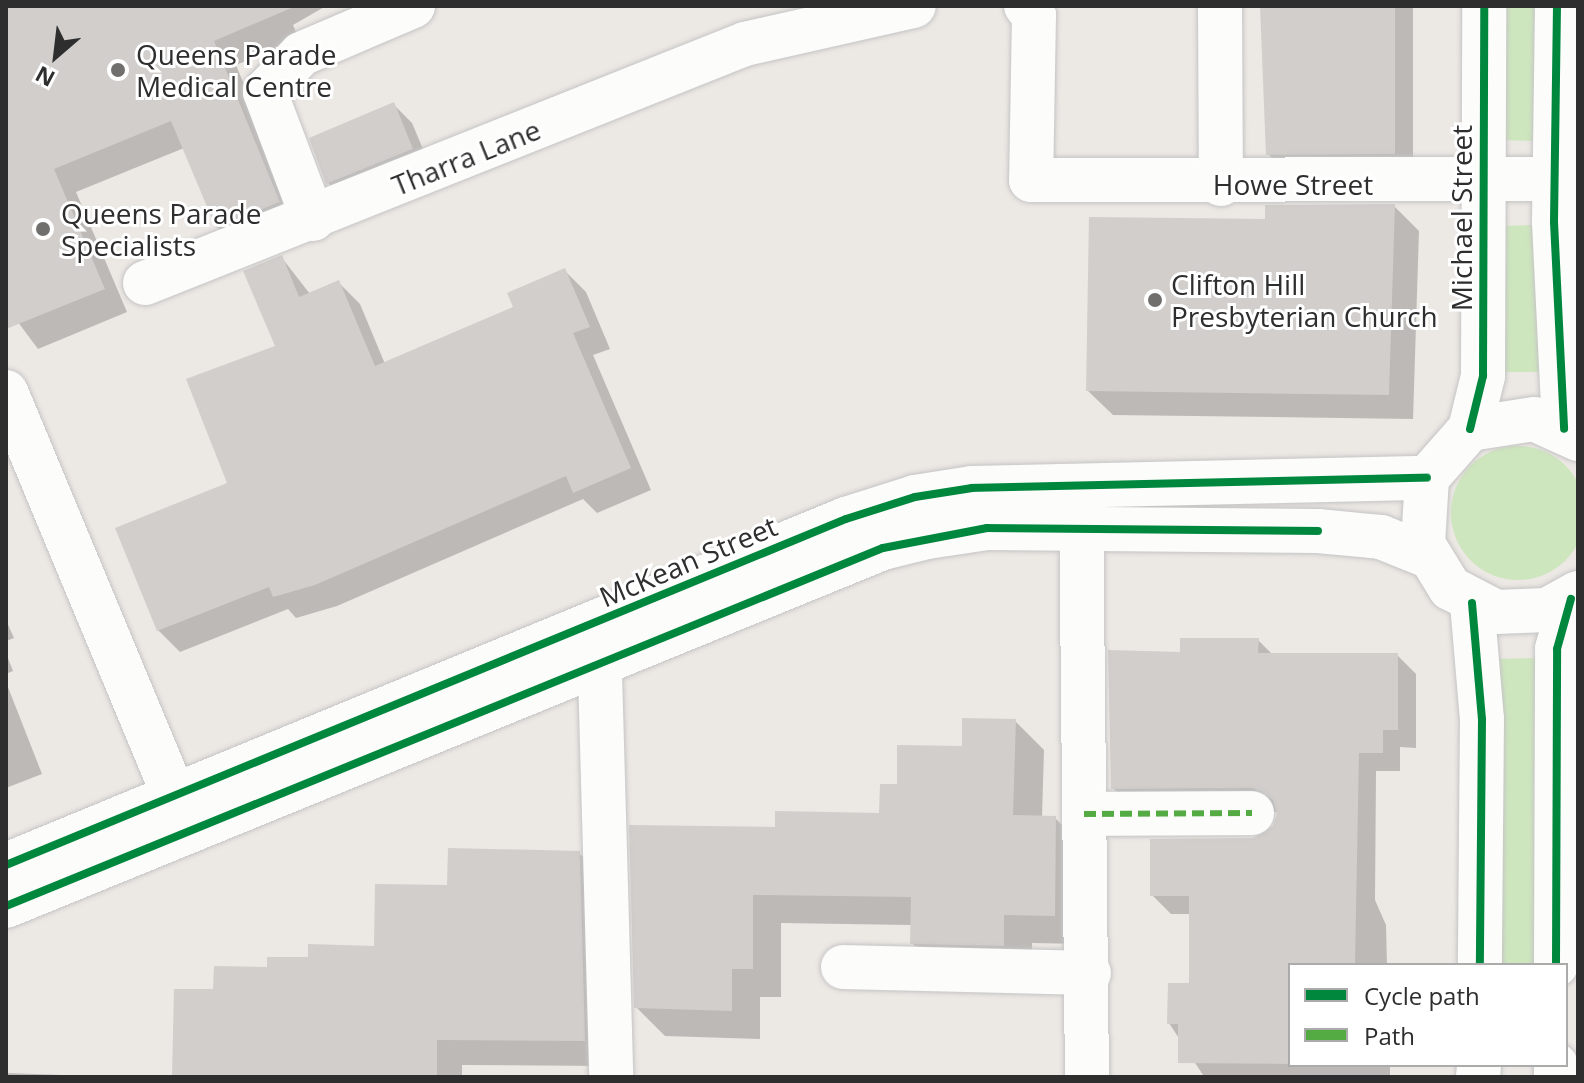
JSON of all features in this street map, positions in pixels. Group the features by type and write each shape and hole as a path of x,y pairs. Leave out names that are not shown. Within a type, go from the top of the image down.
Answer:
{"street":[{"path":"313,219 265,92 301,54 413,6"},
{"name":"Tharra Lane","path":"145,283 313,219 745,44 914,6"},
{"name":"Howe Street","path":"1026,6 1034,15 1031,180 1221,184 1555,179"},
{"path":"1220,6 1221,184"},
{"name":"Michael Street","path":"1470,429 1483,376 1484,6"},
{"path":"1557,6 1555,179 1571,434 1501,418 1470,429 1427,478 1428,556 1472,603 1522,614 1575,596"},
{"path":"6,392 182,816"},
{"name":"McKean Street","path":"1081,509 1170,486 1427,478"},
{"path":"1272,484 1273,530"},
{"path":"1169,529 1170,486"},
{"name":"McKean Street","path":"6,906 182,816 808,557 921,517 972,488 1169,529 1273,530 1381,537 1428,556"},
{"path":"1081,509 1089,973 1087,1077"},
{"path":"1556,963 1557,649 1575,596"},
{"path":"1472,603 1482,705 1480,963"},
{"path":"600,644 611,1077"},
{"path":"1084,814 1252,813"},
{"name":"McKean Street","path":"6,865 182,816"},
{"path":"843,967 1089,973"}],"green space":[{"path":"1498,6 1542,6 1540,141 1497,140"},
{"path":"1537,225 1539,372 1497,372 1495,226"},
{"path":"1518,446 1544,451 1565,466 1580,487 1585,513 1580,539 1565,560 1544,575 1518,580 1492,575 1471,560 1456,539 1451,513 1456,487 1471,466 1492,451"},
{"path":"1538,658 1536,963 1490,963 1491,659"}],"building":[{"path":"6,6 296,6 214,41 280,202 216,228 171,121 54,169 105,289 6,329"},
{"path":"1260,6 1395,6 1395,154 1266,155"},
{"path":"394,102 413,149 326,184 309,138"},
{"name":"Clifton Hill Presbyterian Church","path":"1395,204 1389,395 1086,391 1089,217 1265,219 1265,205"},
{"path":"282,255 299,297 339,280 375,366 513,307 507,293 565,268 590,327 573,333 631,468 573,493 566,476 315,585 273,597 269,587 157,631 115,528 227,483 186,379 275,346 243,271"},
{"path":"1180,638 1259,638 1258,653 1398,653 1398,730 1383,730 1383,753 1359,753 1355,963 1288,963 1288,1064 1178,1063 1178,1024 1167,1024 1168,983 1189,983 1189,896 1150,896 1150,839 1253,838 1273,826 1277,814 1273,800 1253,788 1111,789 1108,650 1180,652"},
{"path":"962,718 1016,719 1013,815 1056,816 1055,916 1004,915 1004,946 910,944 911,897 753,895 753,969 732,969 732,1011 634,1008 629,825 775,827 775,811 879,813 880,784 897,784 897,745 962,746"},
{"path":"448,848 580,851 585,1041 437,1040 437,1077 172,1077 174,989 213,989 214,966 267,967 267,957 308,957 308,944 374,946 375,884 447,885"}],"marked path":[{"path":"1084,814 1252,813"}],"cycle path":[{"path":"1470,429 1483,376 1484,6"},
{"path":"1557,6 1554,222 1564,429"},
{"path":"6,865 846,519 915,497 972,488 1427,478"},
{"path":"6,906 883,548 987,528 1318,531"},
{"path":"1556,963 1557,649 1571,599"},
{"path":"1472,603 1482,719 1480,963"}],"place":[{"name":"Queens Parade Medical Centre","path":"118,70"},
{"name":"Queens Parade Specialists","path":"43,229"},
{"name":"Clifton Hill Presbyterian Church","path":"1155,300"}]}
